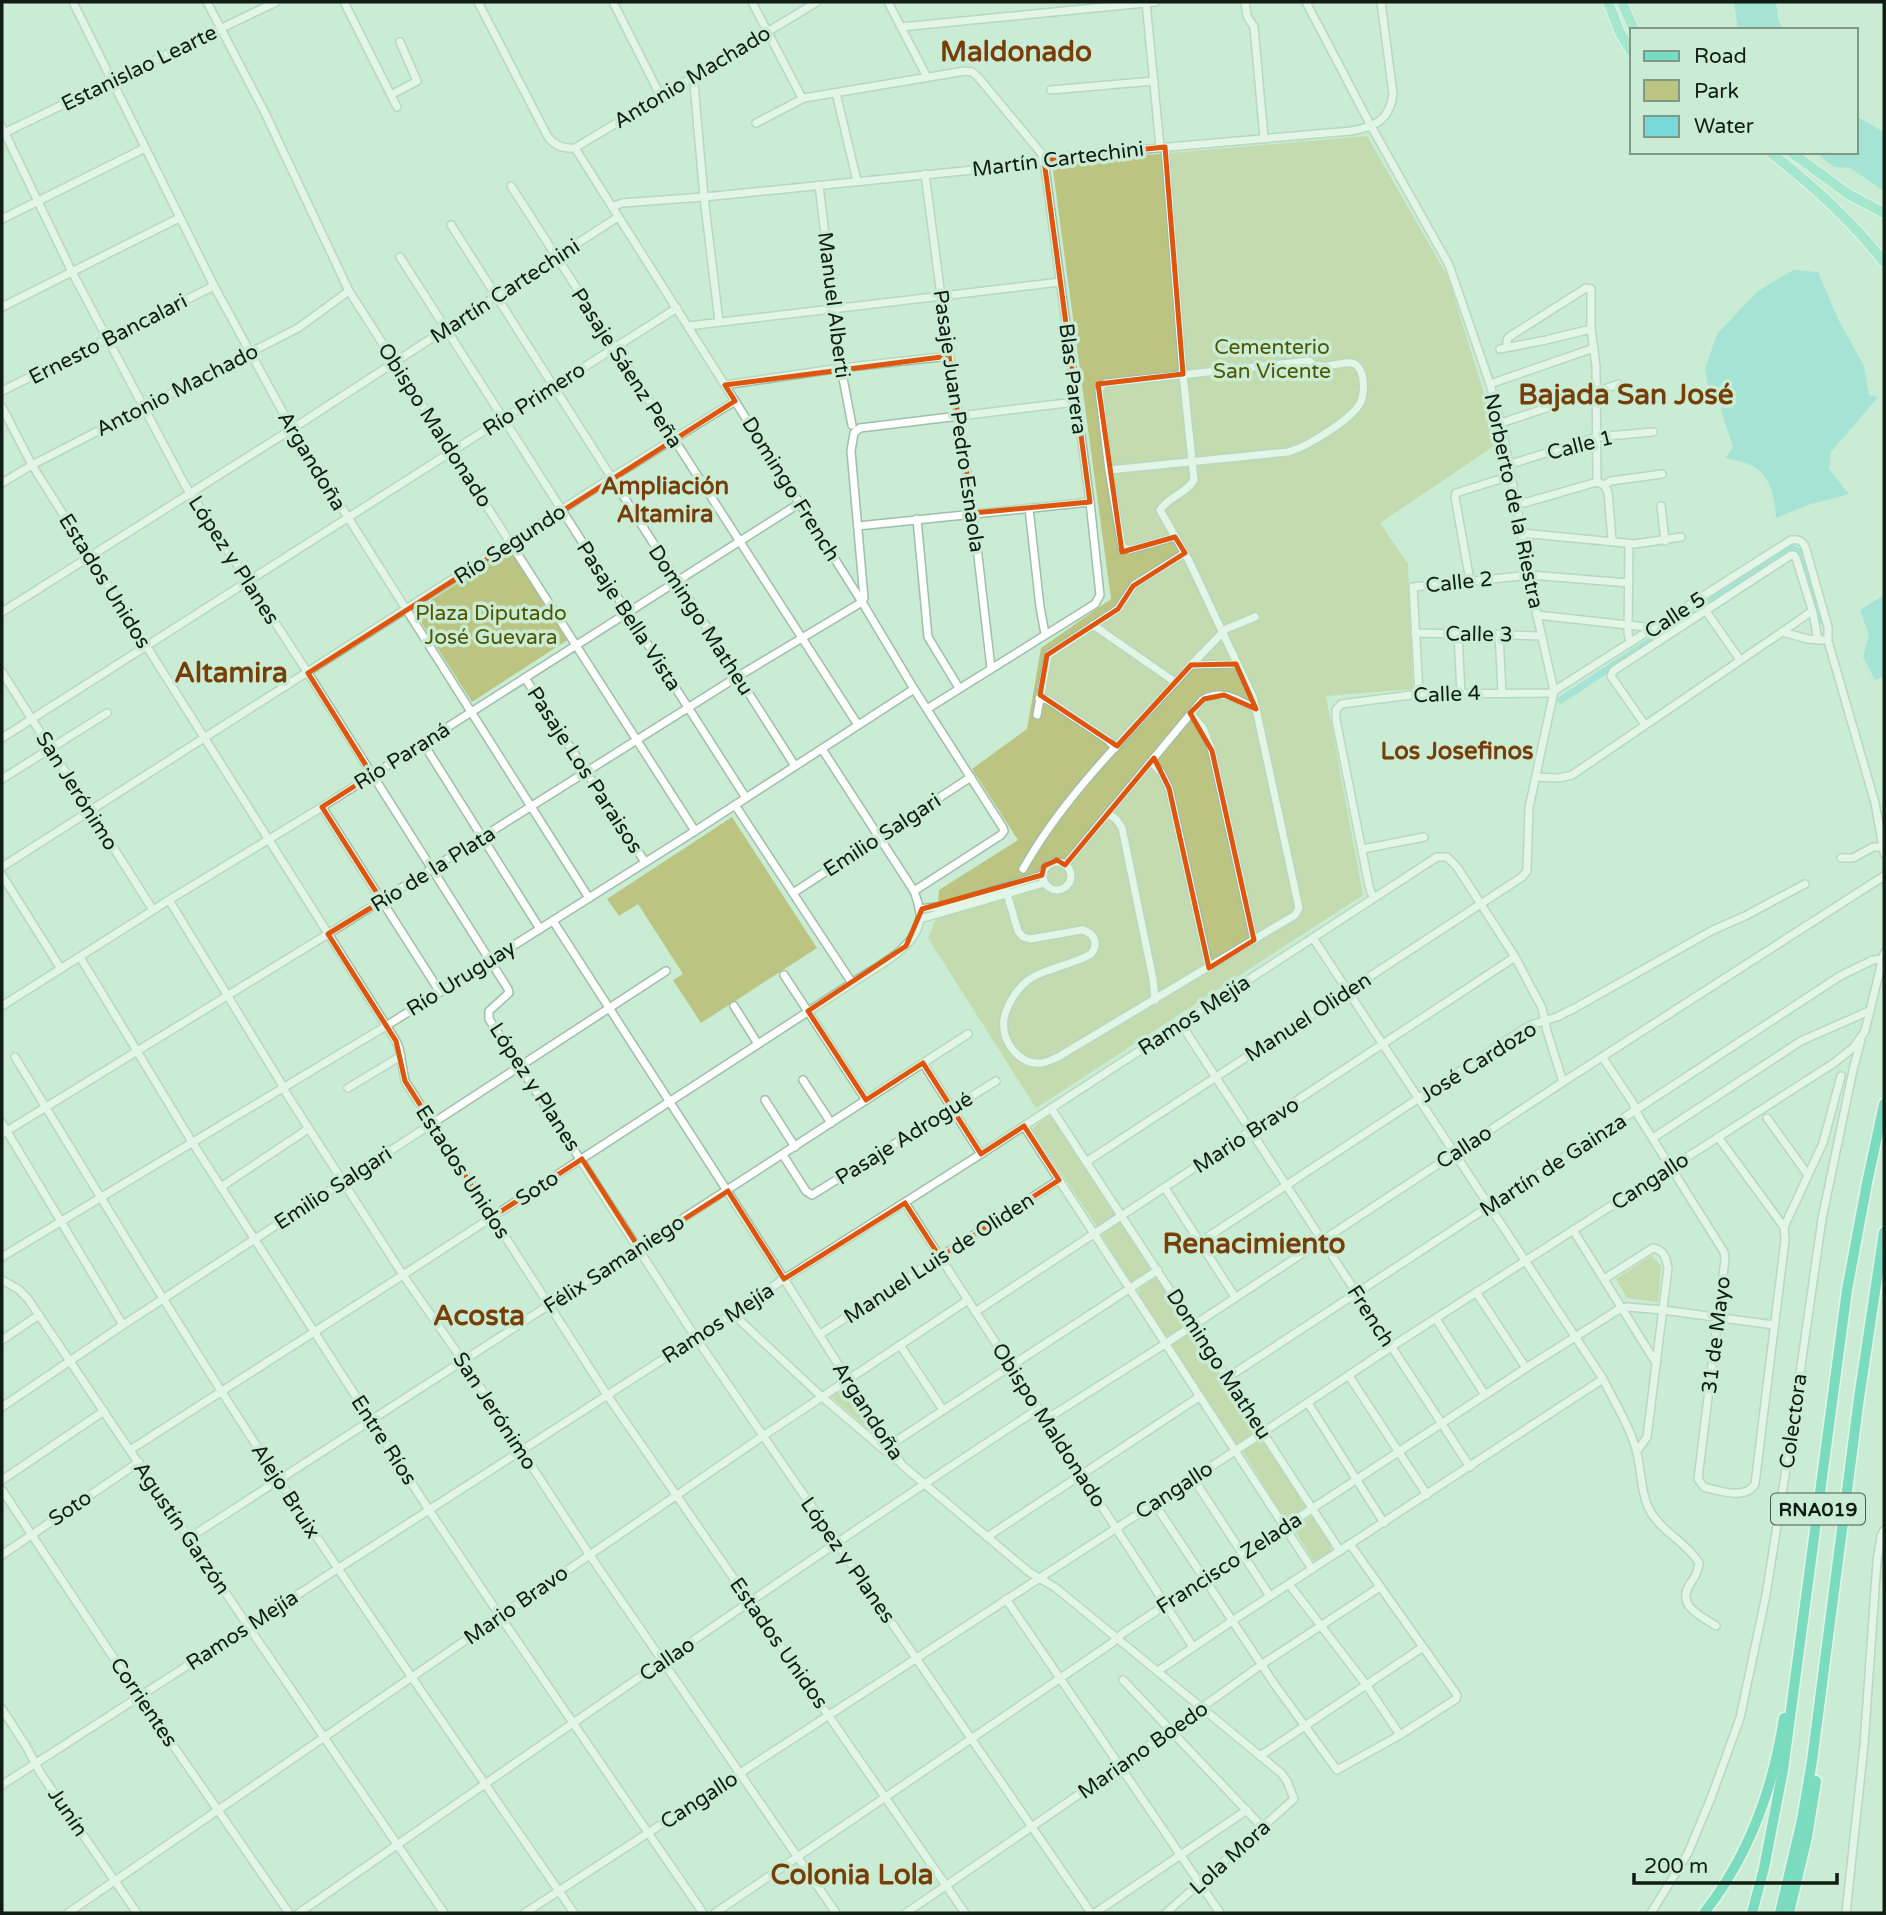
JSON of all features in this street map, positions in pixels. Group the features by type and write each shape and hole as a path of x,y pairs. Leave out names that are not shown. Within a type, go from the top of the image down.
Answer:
{"highway":[{"name":"RNA019","path":"1752,1913 1775,1820 1847,1290 1884,1104"},
{"name":"RNA019","path":"1780,1913 1802,1821 1816,1736 1859,1398 1884,1232"},
{"path":"1704,1913 1744,1850 1768,1793 1778,1753 1792,1656 1804,1616"},
{"path":"1789,1913 1807,1837 1815,1787 1816,1736"}],"main road":[{"path":"1608,2 1620,33 1630,49"},
{"path":"1622,2 1633,28"},
{"path":"1772,154 1833,205 1884,262"},
{"path":"1794,154 1848,194 1884,213"}],"street":[{"name":"Argandoña","path":"73,2 214,286 292,429 589,898"},
{"name":"Obispo Maldonado","path":"207,2 265,113 349,291 695,831"},
{"name":"Estanislao Learte","path":"3,132 276,2"},
{"path":"344,2 397,107"},
{"name":"Antonio Machado","path":"478,2 548,137 555,145 565,149 575,148 817,2"},
{"path":"613,2 661,97"},
{"path":"752,2 804,99"},
{"path":"888,2 926,77"},
{"path":"1032,2 1033,13"},
{"path":"1006,891 1017,929 1023,937 1030,939 1082,930 1090,933 1095,940 1095,949 1091,954 1028,979 1012,1000 1005,1016 1004,1030 1009,1043 1021,1058 1036,1063 1047,1062 1156,1000 1294,915 1299,908 1253,697 1185,553 1161,513 1161,507 1193,484 1163,147 1146,2"},
{"path":"901,27 1155,2"},
{"path":"1245,2 1247,16 1254,27 1264,138"},
{"name":"Norberto de la Riestra","path":"1306,2 1371,127 1449,264 1502,423 1510,476 1554,691 1528,818 1527,871"},
{"path":"1371,127 1387,115 1394,94 1381,2"},
{"path":"391,95 417,81 400,42"},
{"path":"756,123 804,99 926,77 972,72 1041,153 1044,160"},
{"path":"691,78 694,84 719,322"},
{"path":"1051,90 1154,81"},
{"path":"836,93 857,181"},
{"name":"Martín Cartechini","path":"612,207 622,202 704,197 1032,164 1054,157 1371,127"},
{"name":"López y Planes","path":"3,132 72,272 190,494 308,673 509,993 489,1011 489,1019 696,1338 1093,1913"},
{"path":"2,219 145,148"},
{"name":"Domingo French","path":"575,148 1004,831 914,891"},
{"name":"Blas Parera","path":"1044,160 1101,591 1095,604 1045,634"},
{"name":"Pasaje Juan Pedro Esnaola","path":"925,174 940,296 973,513 991,668"},
{"name":"Manuel Alberti","path":"819,185 841,368 853,429 851,450 864,598 862,602"},
{"name":"Pasaje Sáenz Peña","path":"511,186 858,725"},
{"name":"Martín Cartechini","path":"2,612 292,429 618,217"},
{"path":"2,307 180,218"},
{"name":"Domingo Matheu","path":"451,225 795,766"},
{"name":"Pasaje Bella Vista","path":"400,257 746,798"},
{"path":"688,326 1060,282"},
{"name":"Ernesto Bancalari","path":"2,391 214,286"},
{"path":"1591,329 1503,348 1509,337 1589,288 1592,293 1591,329 1596,366 1596,436 1600,484 1608,492 1612,540"},
{"name":"Antonio Machado","path":"2,483 142,407 303,325 349,291"},
{"name":"Río Primero","path":"2,738 677,308"},
{"path":"1490,384 1594,348"},
{"path":"725,385 949,356"},
{"path":"1109,470 1299,449 1354,411 1361,401 1363,388 1360,369 1354,363 1320,367 1309,361 1106,383 1100,387 1109,470 1122,547 1129,550 1175,537"},
{"path":"1502,423 1619,384"},
{"name":"Río Segundo","path":"2,867 735,401"},
{"path":"853,429 1076,402"},
{"name":"Estados Unidos","path":"2,407 32,465 396,1041 405,1082 607,1395 965,1913"},
{"name":"Calle 1","path":"1508,465 1596,436 1653,432"},
{"path":"1517,505 1611,481 1662,474"},
{"path":"1470,581 1456,493 1510,476"},
{"path":"858,526 1090,502"},
{"name":"Río Paraná","path":"2,1006 322,807 800,503"},
{"path":"1661,506 1665,541"},
{"path":"927,709 1045,634 1028,508"},
{"path":"917,519 929,637 959,688"},
{"path":"1522,533 1612,540 1629,544 1681,537"},
{"name":"Calle 5","path":"1554,691 1791,540 1797,539 1805,546 1828,627 1828,641"},
{"path":"1629,544 1630,643"},
{"path":"1037,715 1048,655 1121,607 1134,585 1185,553"},
{"path":"1645,725 1611,674 1794,555 1812,611 1818,640"},
{"name":"Calle 2","path":"1415,633 1413,587 1530,575 1629,583"},
{"name":"Río de la Plata","path":"4,1132 382,901 737,677 862,602"},
{"path":"1706,611 1740,660"},
{"path":"1536,777 1572,775 1812,611"},
{"path":"1538,615 1655,628"},
{"path":"1023,869 1043,834 1175,682 1222,633 1255,617"},
{"path":"1093,625 1175,682"},
{"path":"1782,632 1828,641 1875,803 1884,850 1873,847 1853,858 1841,858"},
{"path":"1415,633 1419,694"},
{"name":"Calle 3","path":"1415,633 1542,636"},
{"path":"1458,634 1461,693"},
{"path":"1499,634 1502,692"},
{"path":"1191,665 1236,664"},
{"name":"San Jerónimo","path":"2,672 153,911"},
{"name":"Pasaje Los Paraisos","path":"525,678 645,862"},
{"name":"Río Uruguay","path":"2,1257 386,1026 914,689"},
{"name":"Calle 4","path":"1363,849 1336,720 1336,710 1341,704 1419,694 1554,691"},
{"path":"1065,865 1205,698 1232,696 1256,709"},
{"path":"1040,698 1098,733 1115,748"},
{"path":"2,779 107,713"},
{"path":"1191,713 1203,728 1212,751 1254,940"},
{"path":"423,743 541,929"},
{"path":"822,748 914,891 920,919 1044,879"},
{"path":"1151,762 1161,772 1169,788 1209,968"},
{"name":"Emilio Salgari","path":"793,893 971,777"},
{"path":"735,805 852,983"},
{"path":"322,807 440,992"},
{"path":"1108,814 1116,819 1122,828 1156,1000"},
{"path":"1373,898 1363,849 1424,837"},
{"name":"Ramos Mejía","path":"2,1786 1433,859 1442,856 1453,861 1482,903"},
{"path":"1057,862 1065,865 1071,878 1066,887 1057,890 1048,887 1044,879 1045,867 1057,862"},
{"name":"Manuel Oliden","path":"1086,1162 1522,877 1527,871"},
{"path":"2,876 61,969"},
{"name":"Callao","path":"1045,1420 1884,876"},
{"name":"José Cardozo","path":"1200,1242 1527,1027 1575,1008 1713,930 1805,884"},
{"path":"919,909 944,906 1006,891"},
{"name":"San Jerónimo","path":"169,900 308,1129 403,1275 463,1361 589,1554 836,1913"},
{"path":"1482,903 1542,1008 1563,1082"},
{"name":"Soto","path":"130,1450 852,983 906,946 920,919"},
{"name":"Argandoña","path":"553,921 902,1465 1029,1572 1056,1588 1118,1637 1281,1773 1294,1800"},
{"path":"1313,938 1603,1379 1637,1451 1642,1490 1655,1519 1699,1563 1697,1574 1686,1590 1686,1603 1716,1626"},
{"name":"Colectora","path":"1651,1913 1688,1853 1740,1717 1772,1556 1822,1219 1853,1070 1883,956"},
{"name":"Martín de Gainza","path":"1227,1378 1840,976 1883,956"},
{"name":"Entre Ríos","path":"80,957 191,1142 429,1510 703,1913"},
{"name":"Mario Bravo","path":"975,1312 1515,957"},
{"name":"Emilio Salgari","path":"2,1407 123,1325 666,971"},
{"path":"784,975 866,1100"},
{"path":"734,1006 758,1044"},
{"path":"1653,1138 1801,1041 1869,1011"},
{"name":"French","path":"1181,1024 1470,1466"},
{"name":"Félix Samaniego","path":"189,1538 968,1034"},
{"name":"Cangallo","path":"525,1913 1391,1347 1751,1118 1825,1069 1854,1047 1862,1036"},
{"path":"348,1088 401,1056"},
{"name":"Alejo Bruix","path":"15,1057 163,1299 279,1480 411,1678 574,1913"},
{"name":"31 de Mayo","path":"1603,1058 1724,1252 1698,1479 1700,1484 1707,1488 1742,1494 1754,1489 1774,1325"},
{"path":"923,1063 981,1154"},
{"path":"1621,1308 1663,1310 1774,1325 1785,1240 1784,1227 1823,1143 1841,1076"},
{"path":"803,1080 831,1123"},
{"name":"Pasaje Adrogué","path":"783,1155 806,1191 812,1195 996,1081"},
{"path":"765,1100 795,1147"},
{"name":"Domingo Matheu","path":"1051,1108 1340,1551"},
{"path":"1768,1118 1808,1175"},
{"path":"2,1123 4,1132 123,1325"},
{"name":"Domingo Matheu","path":"1024,1126 1312,1569"},
{"path":"221,1188 308,1129"},
{"path":"1718,1137 1784,1227"},
{"name":"Manuel Luis de Oliden","path":"819,1335 1059,1180"},
{"path":"1165,1188 1235,1297"},
{"name":"Obispo Maldonado","path":"905,1203 1193,1647"},
{"path":"1573,1230 1656,1363"},
{"path":"1604,1279 1651,1249 1657,1249 1665,1256 1668,1268 1647,1437 1637,1451"},
{"path":"890,1445 1158,1270"},
{"name":"Agustín Garzón","path":"2,1280 24,1294 39,1315 444,1913"},
{"path":"1476,1292 1526,1368"},
{"name":"Mario Bravo","path":"68,1913 589,1554 968,1300"},
{"name":"Francisco Zelada","path":"715,1913 973,1739 1165,1604 1621,1308"},
{"path":"732,1313 821,1396 902,1465"},
{"path":"2,1340 39,1315"},
{"path":"1436,1319 1485,1395"},
{"path":"900,1345 943,1410"},
{"path":"1349,1376 1427,1495"},
{"path":"1158,1671 1603,1379"},
{"path":"987,1536 1199,1397"},
{"path":"1308,1403 1384,1523"},
{"name":"Callao","path":"299,1913 750,1601 1038,1409"},
{"path":"2,1480 104,1411"},
{"name":"Soto","path":"2,1555 139,1462"},
{"path":"1193,1478 1270,1596"},
{"name":"Corrientes","path":"2,1490 139,1696 289,1913"},
{"path":"1154,1503 1261,1665 1337,1770 1400,1735 1456,1699 1457,1695 1350,1544"},
{"path":"1846,1913 1864,1745 1877,1561 1884,1530"},
{"path":"1289,1584 1367,1686 1400,1735"},
{"name":"Mariano Boedo","path":"906,1913 1172,1730 1261,1665 1380,1587"},
{"path":"1006,1599 1220,1913"},
{"path":"1260,1756 1423,1647"},
{"path":"1122,1680 1263,1828"},
{"name":"Junín","path":"2,1709 41,1774 137,1913"},
{"name":"Lola Mora","path":"1166,1913 1294,1800"},
{"path":"1093,1913 1247,1810"}],"highlighted area":[{"path":"1165,147 1183,374 1098,384 1122,552 1175,537 1185,553 1133,586 1118,609 1047,655 1040,695 1117,746 1191,665 1236,664 1256,709 1224,695 1204,699 1190,713 1212,751 1254,940 1209,968 1169,788 1154,758 1065,865 1057,860 1044,866 1042,875 922,909 906,946 808,1011 866,1100 923,1063 981,1154 1024,1126 1059,1180 940,1257 905,1203 784,1279 728,1191 639,1248 582,1159 492,1217 405,1081 396,1041 328,934 382,901 322,807 372,775 308,673 735,401 725,385 949,356 973,513 1090,502 1044,160"}],"green space":[{"name":"Cementerio San Vicente","path":"1367,136 1448,277 1497,444 1380,523 1408,564 1413,689 1326,696 1363,895 1036,1108 928,938 937,917 939,890 1018,840 972,769 1027,729 1041,648 1111,599 1052,163"},
{"name":"Plaza Diputado José Guevara","path":"511,549 569,639 472,702 414,611"},
{"path":"732,817 817,948 701,1023 673,980 683,974 638,904 619,916 607,899"},
{"path":"1051,1116 1114,1209 1114,1216 1100,1227 1096,1225 1032,1129"},
{"path":"1120,1222 1124,1224 1150,1270 1133,1282 1102,1236"},
{"path":"1651,1256 1661,1265 1658,1302 1627,1298 1616,1279"},
{"path":"1158,1278 1187,1320 1185,1325 1169,1336 1165,1335 1138,1293 1139,1289"},
{"path":"1189,1332 1195,1333 1258,1431 1237,1445 1174,1351 1174,1342"},
{"path":"845,1386 878,1434 879,1438 830,1396"},
{"path":"1258,1440 1267,1443 1306,1503 1304,1509 1291,1518 1284,1518 1244,1453 1244,1449"},
{"path":"1311,1516 1332,1543 1331,1551 1318,1561 1313,1560 1295,1531 1296,1525"}],"water":[{"path":"1734,2 1776,2 1778,20 1783,28 1738,28"},
{"path":"1858,117 1884,132 1884,191 1850,168 1834,167 1818,154 1858,154"},
{"path":"1793,270 1818,272 1838,319 1864,366 1869,395 1878,397 1831,452 1829,469 1849,494 1808,505 1776,518 1773,494 1762,473 1748,464 1725,458 1733,447 1721,411 1723,398 1709,392 1705,369 1717,334 1758,291"},
{"path":"1884,595 1884,677 1875,680 1863,657 1869,635 1860,610"}],"waterway":[{"path":"1561,700 1791,548 1799,552 1821,621"}],"district":[{"name":"Maldonado","path":"1016,51"},
{"name":"Bajada San José","path":"1626,394"},
{"name":"Ampliación Altamira","path":"665,500"},
{"name":"Altamira","path":"231,672"},
{"name":"Los Josefinos","path":"1457,751"},
{"name":"Renacimiento","path":"1254,1243"},
{"name":"Acosta","path":"479,1315"},
{"name":"Colonia Lola","path":"852,1874"}]}
